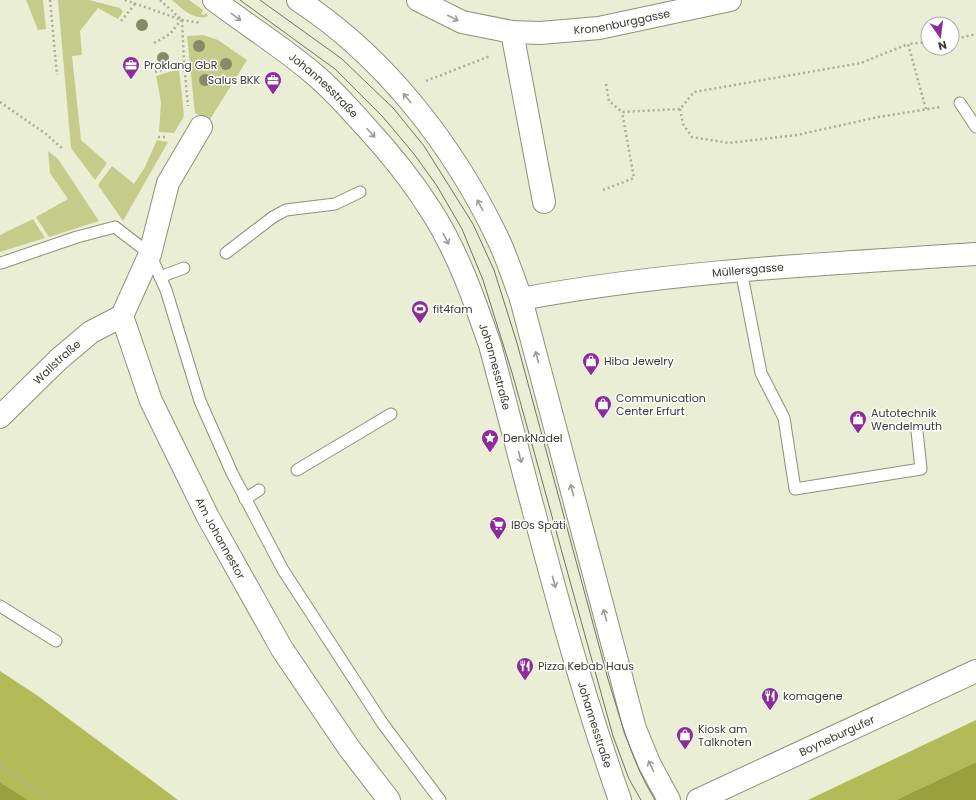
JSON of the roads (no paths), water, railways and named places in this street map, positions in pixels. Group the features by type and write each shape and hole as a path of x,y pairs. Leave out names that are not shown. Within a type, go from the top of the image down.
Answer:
{"street":[{"name":"Johannesstraße","path":"214,0 284,50 315,75 350,110 394,159 431,210 456,256 476,304 490,345 576,663 595,728 620,800"},
{"path":"298,0 340,31 400,90 433,130 467,182 498,240 521,298 635,728 650,765 669,800"},
{"name":"Kronenburggasse","path":"418,0 462,22 514,40 540,33 599,28 674,6 730,0"},
{"path":"514,40 544,202"},
{"path":"122,316 150,254 168,183 201,127"},
{"name":"Müllersgasse","path":"521,298 623,282 740,270 976,254"},
{"name":"Wallstraße","path":"0,417 91,332 122,316"},
{"name":"Am Johannestor","path":"122,316 151,401 208,517 282,649 349,748 389,800"},
{"name":"Boyneburgufer","path":"698,800 976,671"}],"lane":[{"path":"960,103 976,127"},
{"path":"226,253 273,217 286,210 336,204 360,192"},
{"path":"1,263 77,237 115,227 150,254 166,290 200,401 245,499 283,570 322,633 383,724 440,800"},
{"path":"160,277 184,268"},
{"path":"740,270 760,373 784,418 796,489 921,469 917,431"},
{"path":"297,470 391,414"},
{"path":"245,499 259,490"},
{"path":"0,606 56,641"}],"tram line":[{"path":"240,0 335,69 383,117 414,154 437,186 462,229 483,280 513,376 613,736 629,779 641,800"},
{"path":"260,0 342,59 394,109 424,146 473,224 494,270 517,343 608,679 633,757 655,800"}],"place":[{"name":"Proklang GbR","path":"131,80"},
{"name":"Salus BKK","path":"273,95"},
{"name":"fit4fam","path":"420,324"},
{"name":"Hiba Jewelry","path":"591,376"},
{"name":"Communication Center Erfurt","path":"603,419"},
{"name":"Autotechnik Wendelmuth","path":"858,434"},
{"name":"DenkNadel","path":"490,453"},
{"name":"IBOs Späti","path":"498,540"},
{"name":"Pizza Kebab Haus","path":"525,681"},
{"name":"komagene","path":"770,711"},
{"name":"Kiosk am Talknoten","path":"685,750"}]}
